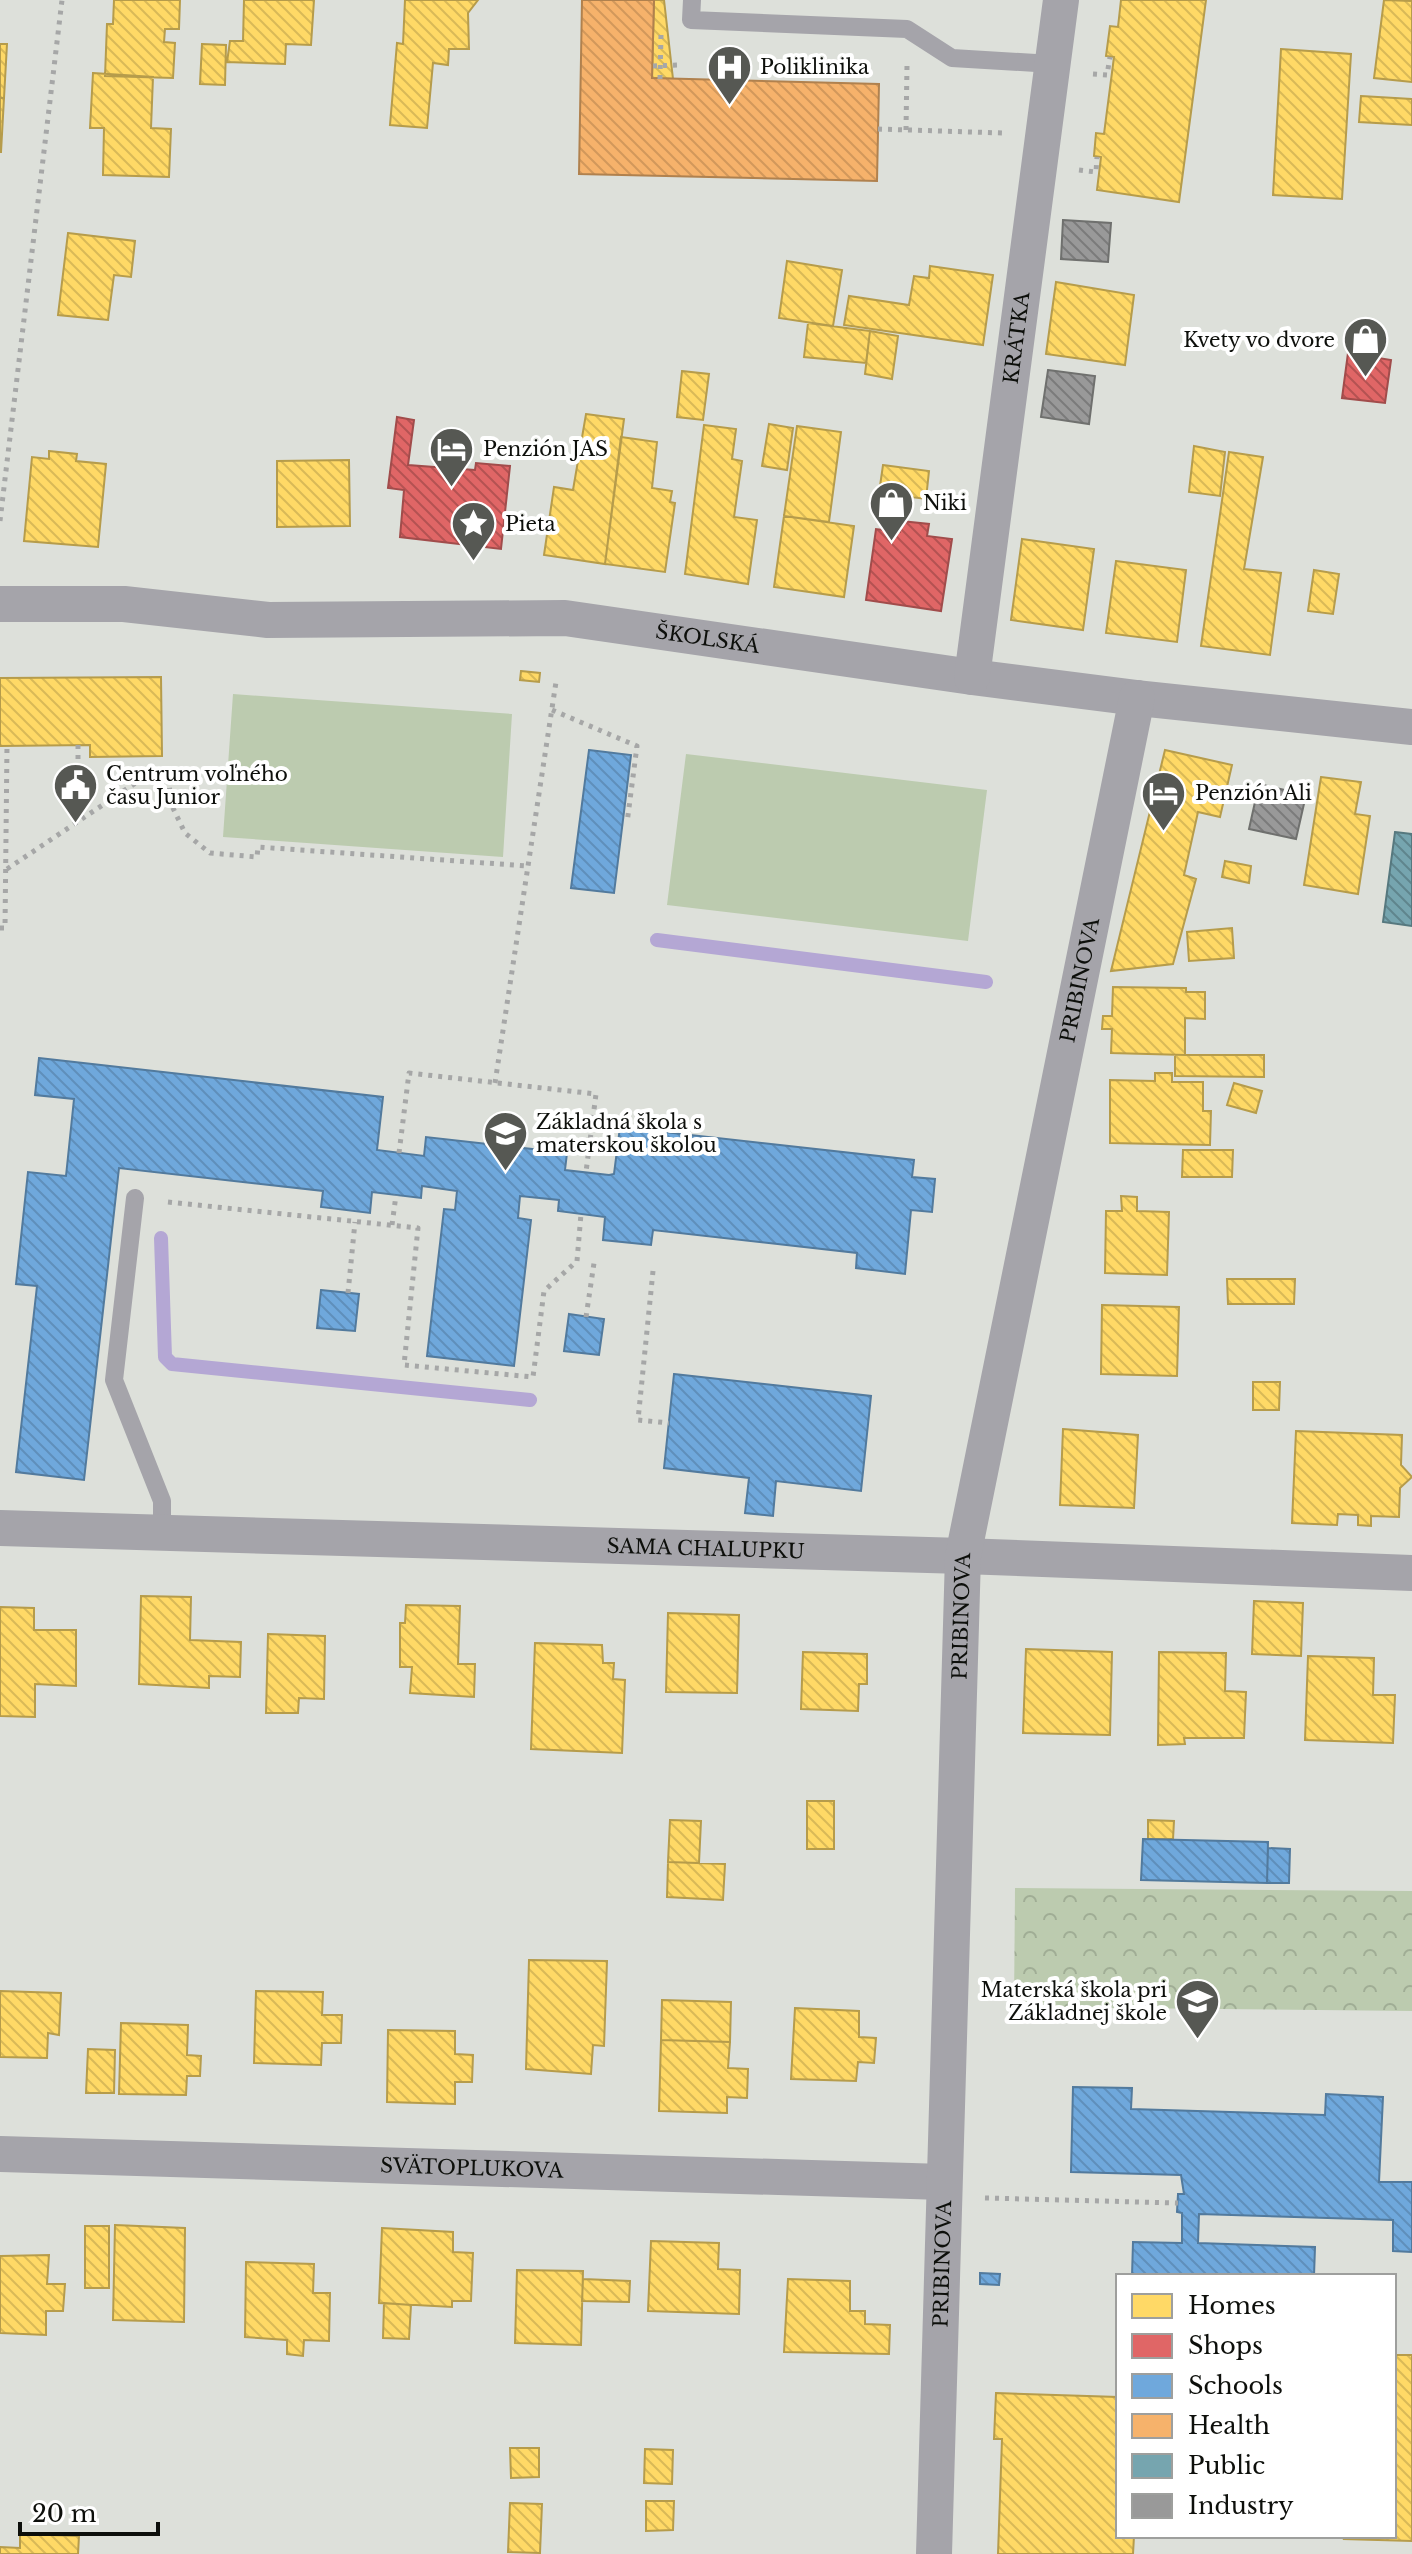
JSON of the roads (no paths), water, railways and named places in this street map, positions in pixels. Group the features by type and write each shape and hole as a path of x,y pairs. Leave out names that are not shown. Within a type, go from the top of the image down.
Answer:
{"street":[{"name":"KRÁTKA","path":"972,677 1061,0"},
{"name":"ŠKOLSKÁ","path":"0,604 124,604 268,620 565,618 972,677 1412,727"},
{"name":"PRIBINOVA","path":"934,2554 963,1556 1137,698"},
{"name":"SAMA CHALUPKU","path":"0,1528 963,1556 1412,1573"},
{"name":"SVÄTOPLUKOVA","path":"0,2154 944,2189"}],"lane":[{"path":"692,0 691,20 907,29 952,58 1052,64"},
{"path":"135,1198 114,1380 162,1501 162,1532"}],"waterway":[{"path":"657,940 986,982"},
{"path":"161,1238 165,1357 172,1364 530,1400"}],"place":[{"name":"Poliklinika","path":"729,106"},
{"name":"Kvety vo dvore","path":"1366,379"},
{"name":"Penzión JAS","path":"452,488"},
{"name":"Niki","path":"892,542"},
{"name":"Pieta","path":"474,563"},
{"name":"Centrum voľného času Junior","path":"75,824"},
{"name":"Penzión Ali","path":"1164,832"},
{"name":"Základná škola s materskou školou","path":"505,1173"},
{"name":"Materská škola pri Základnej škole","path":"1198,2040"}]}
